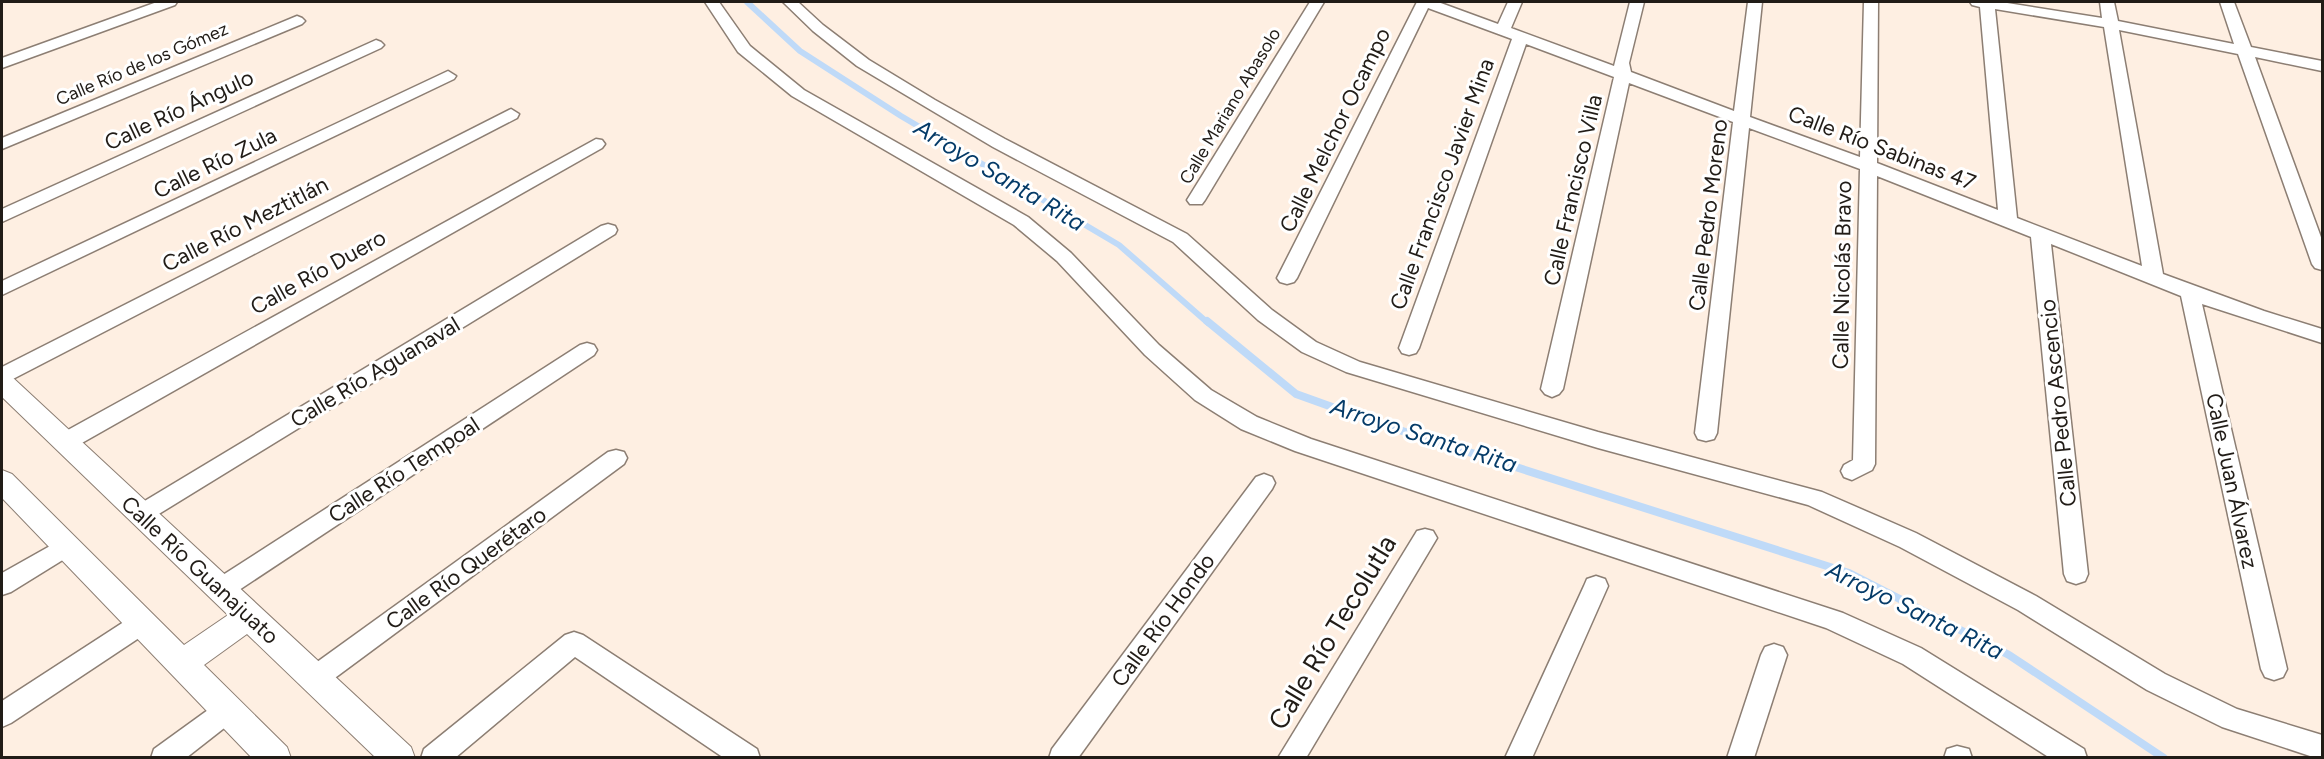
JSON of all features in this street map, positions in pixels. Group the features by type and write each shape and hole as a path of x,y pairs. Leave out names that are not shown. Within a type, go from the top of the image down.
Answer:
{"street":[{"path":"2,63 170,2"},
{"path":"712,2 744,49 798,93 1021,221 1064,257 1152,350 1203,395 1249,423 1303,445 1834,620 1912,656 2074,758"},
{"path":"790,2 818,28 863,63 910,92 999,143 1105,196 1180,238 1264,315 1309,347 1353,367 1598,440 1814,498 1908,540 2027,603 2156,682 2232,719 2322,747"},
{"name":"Calle Mariano Abasolo","path":"1196,200 1317,2"},
{"name":"Calle Río Sabinas 47","path":"1425,2 1868,166 2190,292 2322,336"},
{"name":"Calle Melchor Ocampo","path":"1287,278 1425,2"},
{"name":"Calle Francisco Javier Mina","path":"1503,30 1515,2"},
{"name":"Calle Francisco Villa","path":"1552,389 1623,75 1621,63 1637,2"},
{"name":"Calle Pedro Moreno","path":"1706,433 1755,2"},
{"name":"Calle Nicolás Bravo","path":"1852,471 1864,464 1871,2"},
{"path":"2008,220 1984,2 2112,24 2322,66"},
{"path":"2107,2 2154,278"},
{"path":"2227,2 2322,264"},
{"name":"Calle Río de los Gómez","path":"2,144 297,21"},
{"name":"Calle Francisco Javier Mina","path":"1409,348 1521,36"},
{"name":"Calle Río Ángulo","path":"2,216 376,45"},
{"name":"Calle Río Zula","path":"2,290 448,76"},
{"name":"Calle Río Meztitlán","path":"2,376 511,114"},
{"name":"Calle Río Duero","path":"65,442 596,144"},
{"name":"Calle Río Aguanaval","path":"141,514 608,230"},
{"name":"Calle Pedro Ascencio","path":"2040,232 2076,574"},
{"name":"Calle Juan Álvarez","path":"2190,292 2274,669"},
{"name":"Calle Río Tempoal","path":"221,589 587,350"},
{"name":"Calle Río Guanajuato","path":"2,382 399,758"},
{"name":"Calle Río Querétaro","path":"315,678 616,458"},
{"path":"2,481 275,758"},
{"name":"Calle Río Hondo","path":"1062,758 1264,483"},
{"name":"Calle Río Tecolutla","path":"1291,758 1425,538"},
{"path":"2,585 66,546"},
{"path":"1518,758 1596,586"},
{"path":"182,664 249,616"},
{"path":"2,715 142,623"},
{"path":"434,758 574,643 747,758"},
{"path":"1740,758 1774,655"},
{"path":"164,758 228,710"}],"waterway":[{"name":"Arroyo Santa Rita","path":"747,2 800,51 901,116 1119,245 1208,323"},
{"name":"Arroyo Santa Rita","path":"1207,321 1296,394 1374,422 1849,573 2009,655 2164,758"}]}
